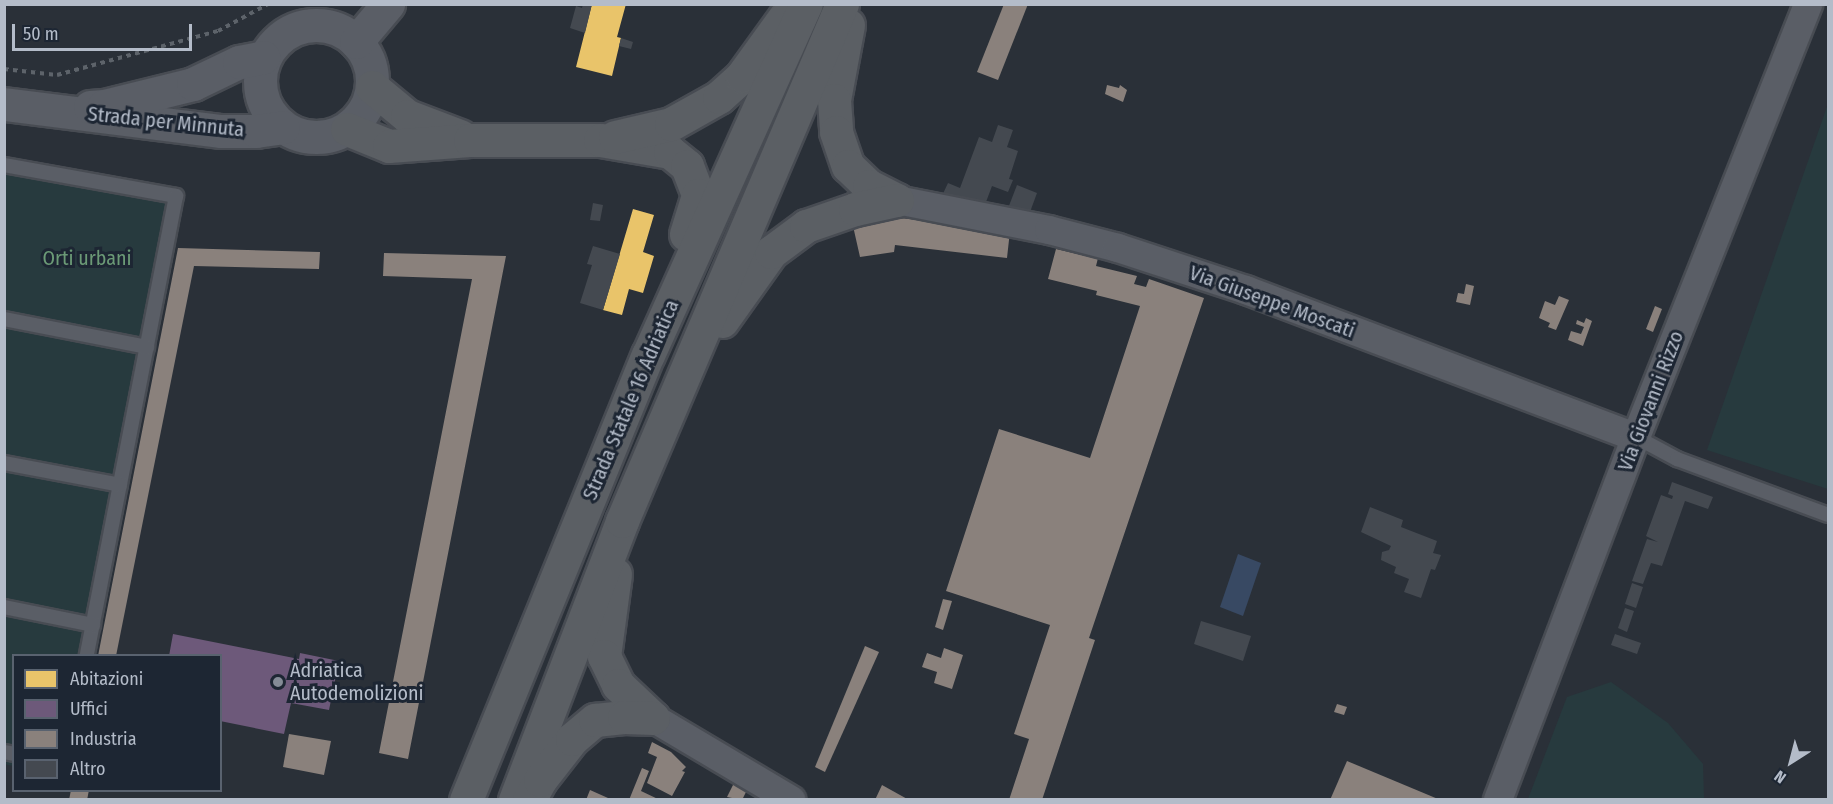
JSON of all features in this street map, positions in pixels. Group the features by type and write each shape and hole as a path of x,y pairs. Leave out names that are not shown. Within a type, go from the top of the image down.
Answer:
{"highway":[{"path":"600,140 671,124 719,97 742,76 794,4"},
{"name":"Strada Statale 16 Adriatica","path":"466,800 648,355 806,4"},
{"name":"Strada Statale 16 Adriatica","path":"515,800 622,521 842,4"},
{"path":"852,4 834,100 836,132 848,166 869,186 897,200"},
{"path":"372,87 407,116 470,140"},
{"path":"347,129 389,146 470,140 600,140 670,152 687,166 698,195 648,355"},
{"path":"684,374 771,252 806,226 855,209 897,200"},
{"path":"622,521 604,656 618,685 652,718"},
{"path":"529,800 540,780 572,739 595,720 652,718"}],"street":[{"path":"299,27 314,24 329,26 356,42 366,55 372,70 372,87 368,103 360,117 347,129 322,138 308,138 283,128 269,113 261,96 259,76 264,57 272,44 333,4"},
{"path":"356,42 388,4"},
{"name":"Via Giovanni Rizzo","path":"1498,800 1636,437 1808,4"},
{"name":"Strada per Minnuta","path":"5,108 50,109 104,106 193,84 239,62 264,57"},
{"name":"Strada per Minnuta","path":"50,109 131,122 221,130 256,131 283,128"},
{"name":"Via Giuseppe Moscati","path":"897,200 1048,230 1118,248 1246,290 1636,437"},
{"path":"652,718 791,800"}],"lane":[{"path":"4,165 176,196 87,654"},
{"path":"4,319 147,347"},
{"path":"1636,437 1677,459 1828,515"},
{"path":"4,463 120,485"},
{"path":"4,607 93,625"}],"path":[{"path":"4,69 57,75 218,32 268,4"}],"green space":[{"path":"1828,104 1828,489 1707,450"},
{"name":"Orti urbani","path":"4,159 185,191 95,654 12,654 12,766 4,764"},
{"path":"1611,682 1668,723 1703,764 1704,799 1528,799 1567,697"}],"water":[{"path":"1238,554 1261,563 1243,616 1220,607"}],"building: Abitazioni":[{"path":"592,4 626,4 617,37 621,38 612,76 576,67"},
{"path":"633,209 654,215 643,252 654,256 643,293 629,289 622,315 603,310"}],"building: Uffici":[{"name":"Adriatica Autodemolizioni","path":"173,634 299,659 300,653 339,661 329,710 291,703 284,734 222,721 222,654 169,654"}],"building: Industria":[{"path":"1004,4 1028,4 998,80 977,72"},
{"path":"1107,85 1119,88 1120,85 1127,90 1123,102 1105,94"},
{"path":"892,217 1010,231 1007,258 895,245 894,252 860,257 853,226"},
{"path":"178,248 320,252 319,269 194,266 116,654 98,654"},
{"path":"1056,249 1086,256 1087,250 1099,254 1096,266 1137,276 1134,284 1146,287 1149,279 1204,298 1089,638 1095,640 1042,800 1009,800 1029,739 1014,734 1050,625 946,591 999,429 1090,458 1140,306 1096,295 1097,291 1048,279"},
{"path":"384,253 506,256 408,759 379,753 472,279 383,276"},
{"path":"1466,284 1474,286 1470,305 1456,302 1458,293 1464,294"},
{"path":"1559,296 1569,300 1556,330 1548,327 1550,323 1539,318 1545,301 1555,305"},
{"path":"1655,306 1662,309 1653,332 1646,329"},
{"path":"1586,318 1592,321 1583,346 1568,340 1571,331 1581,334 1584,327 1576,324 1577,320 1584,323"},
{"path":"943,599 952,601 943,630 935,627"},
{"path":"865,646 879,652 825,772 815,767"},
{"path":"944,648 963,655 952,689 934,683 937,672 922,667 927,653 941,658"},
{"path":"1337,704 1347,707 1344,715 1334,712"},
{"path":"289,734 331,741 324,775 283,767"},
{"path":"652,742 671,752 686,767 682,771 685,772 672,796 647,783 657,757 648,753"},
{"path":"1347,761 1438,799 1438,800 1330,800"},
{"path":"642,768 649,771 641,791 660,800 629,800"},
{"path":"734,783 747,790 742,800 727,797"},
{"path":"882,785 909,800 875,800"},
{"path":"590,790 608,798 607,800 586,800"},
{"path":"71,792 89,792 87,800 69,800"}],"building: Altro":[{"path":"583,4 592,4 585,33 570,28 576,6 582,8"},
{"path":"621,38 633,42 631,49 619,46"},
{"path":"998,125 1013,130 1007,147 1018,151 1009,179 1013,180 1008,192 992,186 983,210 940,200 948,183 960,188 979,137 992,142"},
{"path":"1017,185 1037,193 1030,212 1007,211"},
{"path":"593,203 603,205 600,221 590,220"},
{"path":"593,246 620,254 603,310 580,303 592,265 587,264"},
{"path":"1672,482 1713,497 1708,509 1685,501 1662,566 1651,563 1643,584 1632,581 1647,539 1658,542 1646,536 1661,495 1672,499 1673,496 1668,494"},
{"path":"1370,507 1403,520 1401,527 1437,541 1433,553 1441,555 1435,570 1431,569 1421,598 1404,592 1409,579 1394,573 1396,567 1381,560 1382,552 1389,550 1391,546 1361,532"},
{"path":"1632,583 1643,587 1636,608 1625,604"},
{"path":"1625,608 1634,611 1627,632 1618,628"},
{"path":"1201,621 1251,636 1243,661 1194,644"},
{"path":"1615,634 1641,643 1637,654 1611,645"}],"place":[{"name":"Adriatica Autodemolizioni","path":"278,682"}]}
